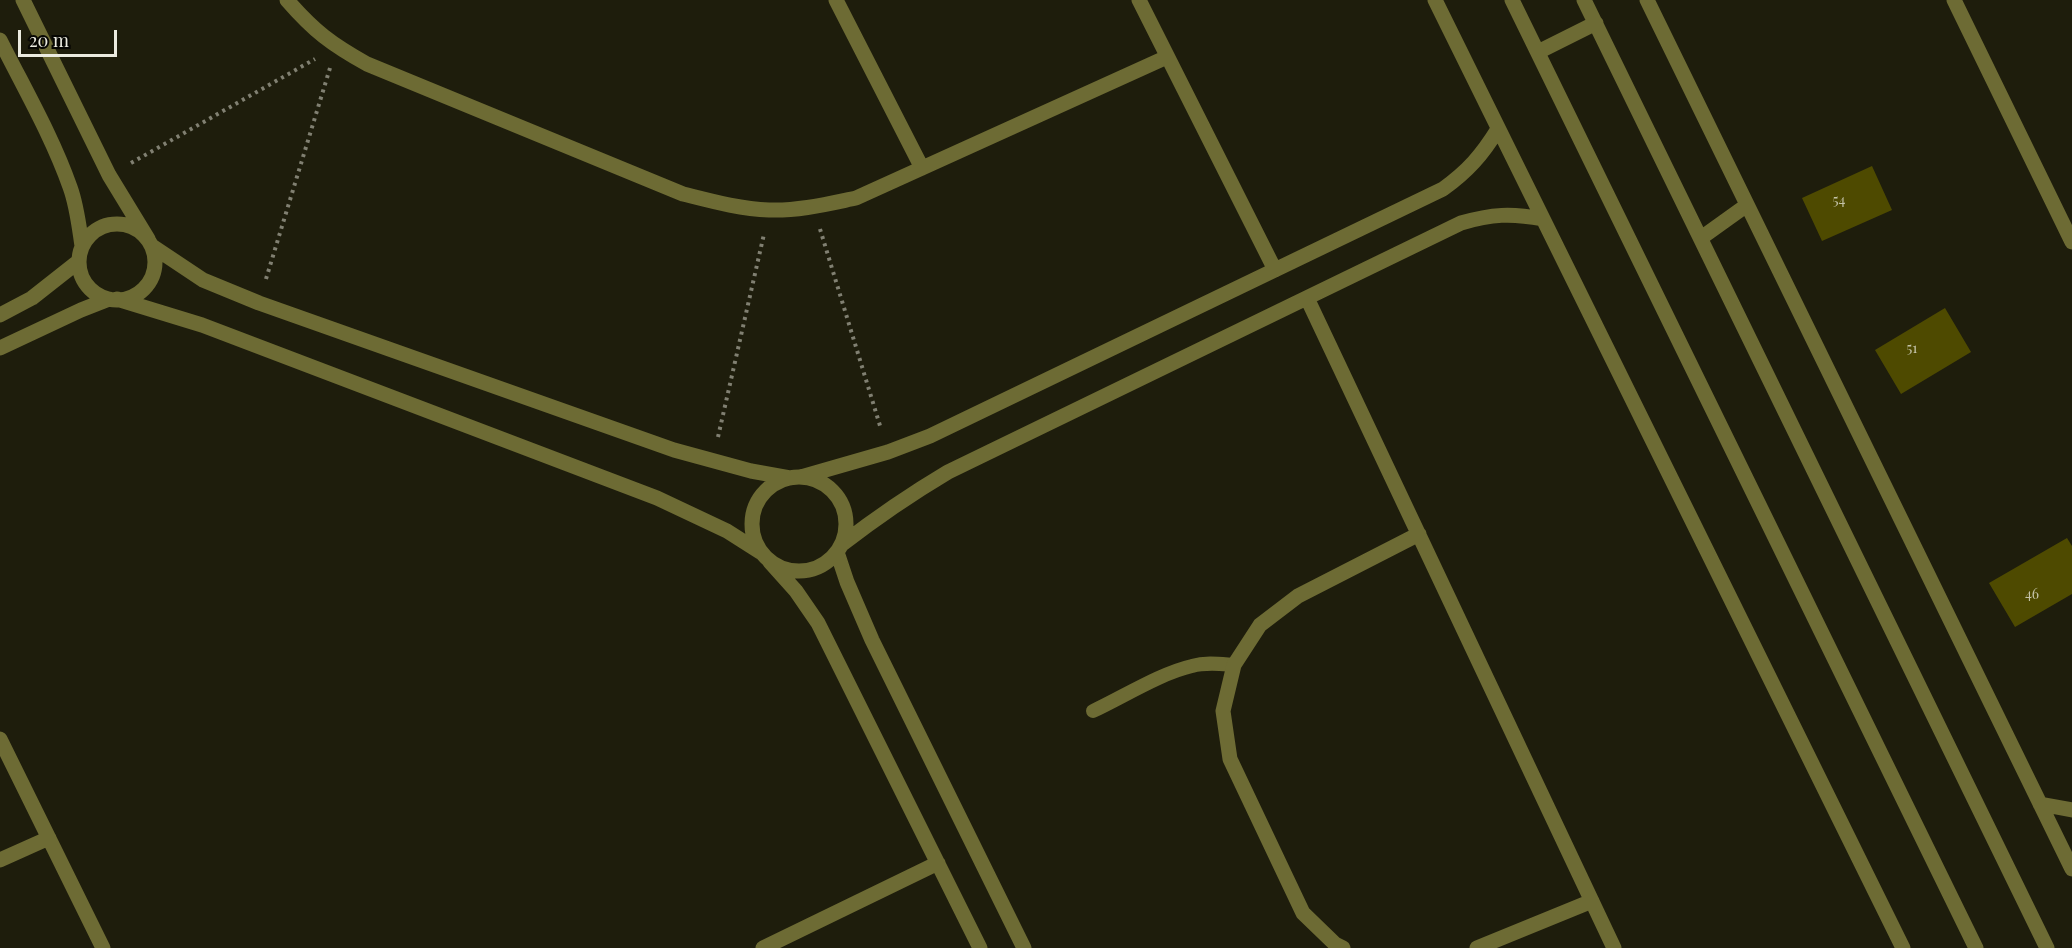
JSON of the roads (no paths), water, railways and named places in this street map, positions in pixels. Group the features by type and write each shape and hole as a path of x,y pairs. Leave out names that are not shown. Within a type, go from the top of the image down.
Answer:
{"street":[{"path":"0,348 81,310 113,299 135,295 149,283 155,265 150,243 109,175 23,0"},
{"path":"287,0 309,26 337,48 367,63 683,194 726,205 769,210 813,207 856,198 1167,57"},
{"path":"836,0 922,168"},
{"path":"1138,0 1275,270"},
{"path":"1435,0 1902,948"},
{"path":"1512,0 1976,948"},
{"path":"1584,0 2047,948"},
{"path":"1647,0 2072,870"},
{"path":"1954,0 2072,242"},
{"path":"1538,52 1596,23"},
{"path":"0,40 70,188 78,217 80,271 84,281 91,289 113,299 202,325 657,498 727,531 784,569 798,572 813,569 827,562 839,548 875,518 948,472 1461,223 1488,216 1515,214 1543,219"},
{"path":"980,948 818,623 796,591 765,557 753,537 751,521 754,506 763,493 775,483 888,453 1443,189 1466,172 1484,152 1498,129"},
{"path":"1701,238 1747,205"},
{"path":"0,315 32,298 81,254 89,236 97,229 108,225 130,225 140,231 150,243 203,280 259,303 674,450 712,462 819,482 834,492 844,508 846,527 839,548 847,582 867,630 1024,948"},
{"path":"1307,298 1614,948"},
{"path":"1343,948 1335,944 1303,912 1230,759 1223,711 1234,665 1260,625 1298,596 1419,534"},
{"path":"0,739 103,948"},
{"path":"2040,804 2072,810"},
{"path":"0,860 49,838"},
{"path":"763,948 938,863"},
{"path":"1477,948 1592,901"}],"lane":[{"path":"1093,711 1172,673 1192,666 1213,663 1234,665"}]}
